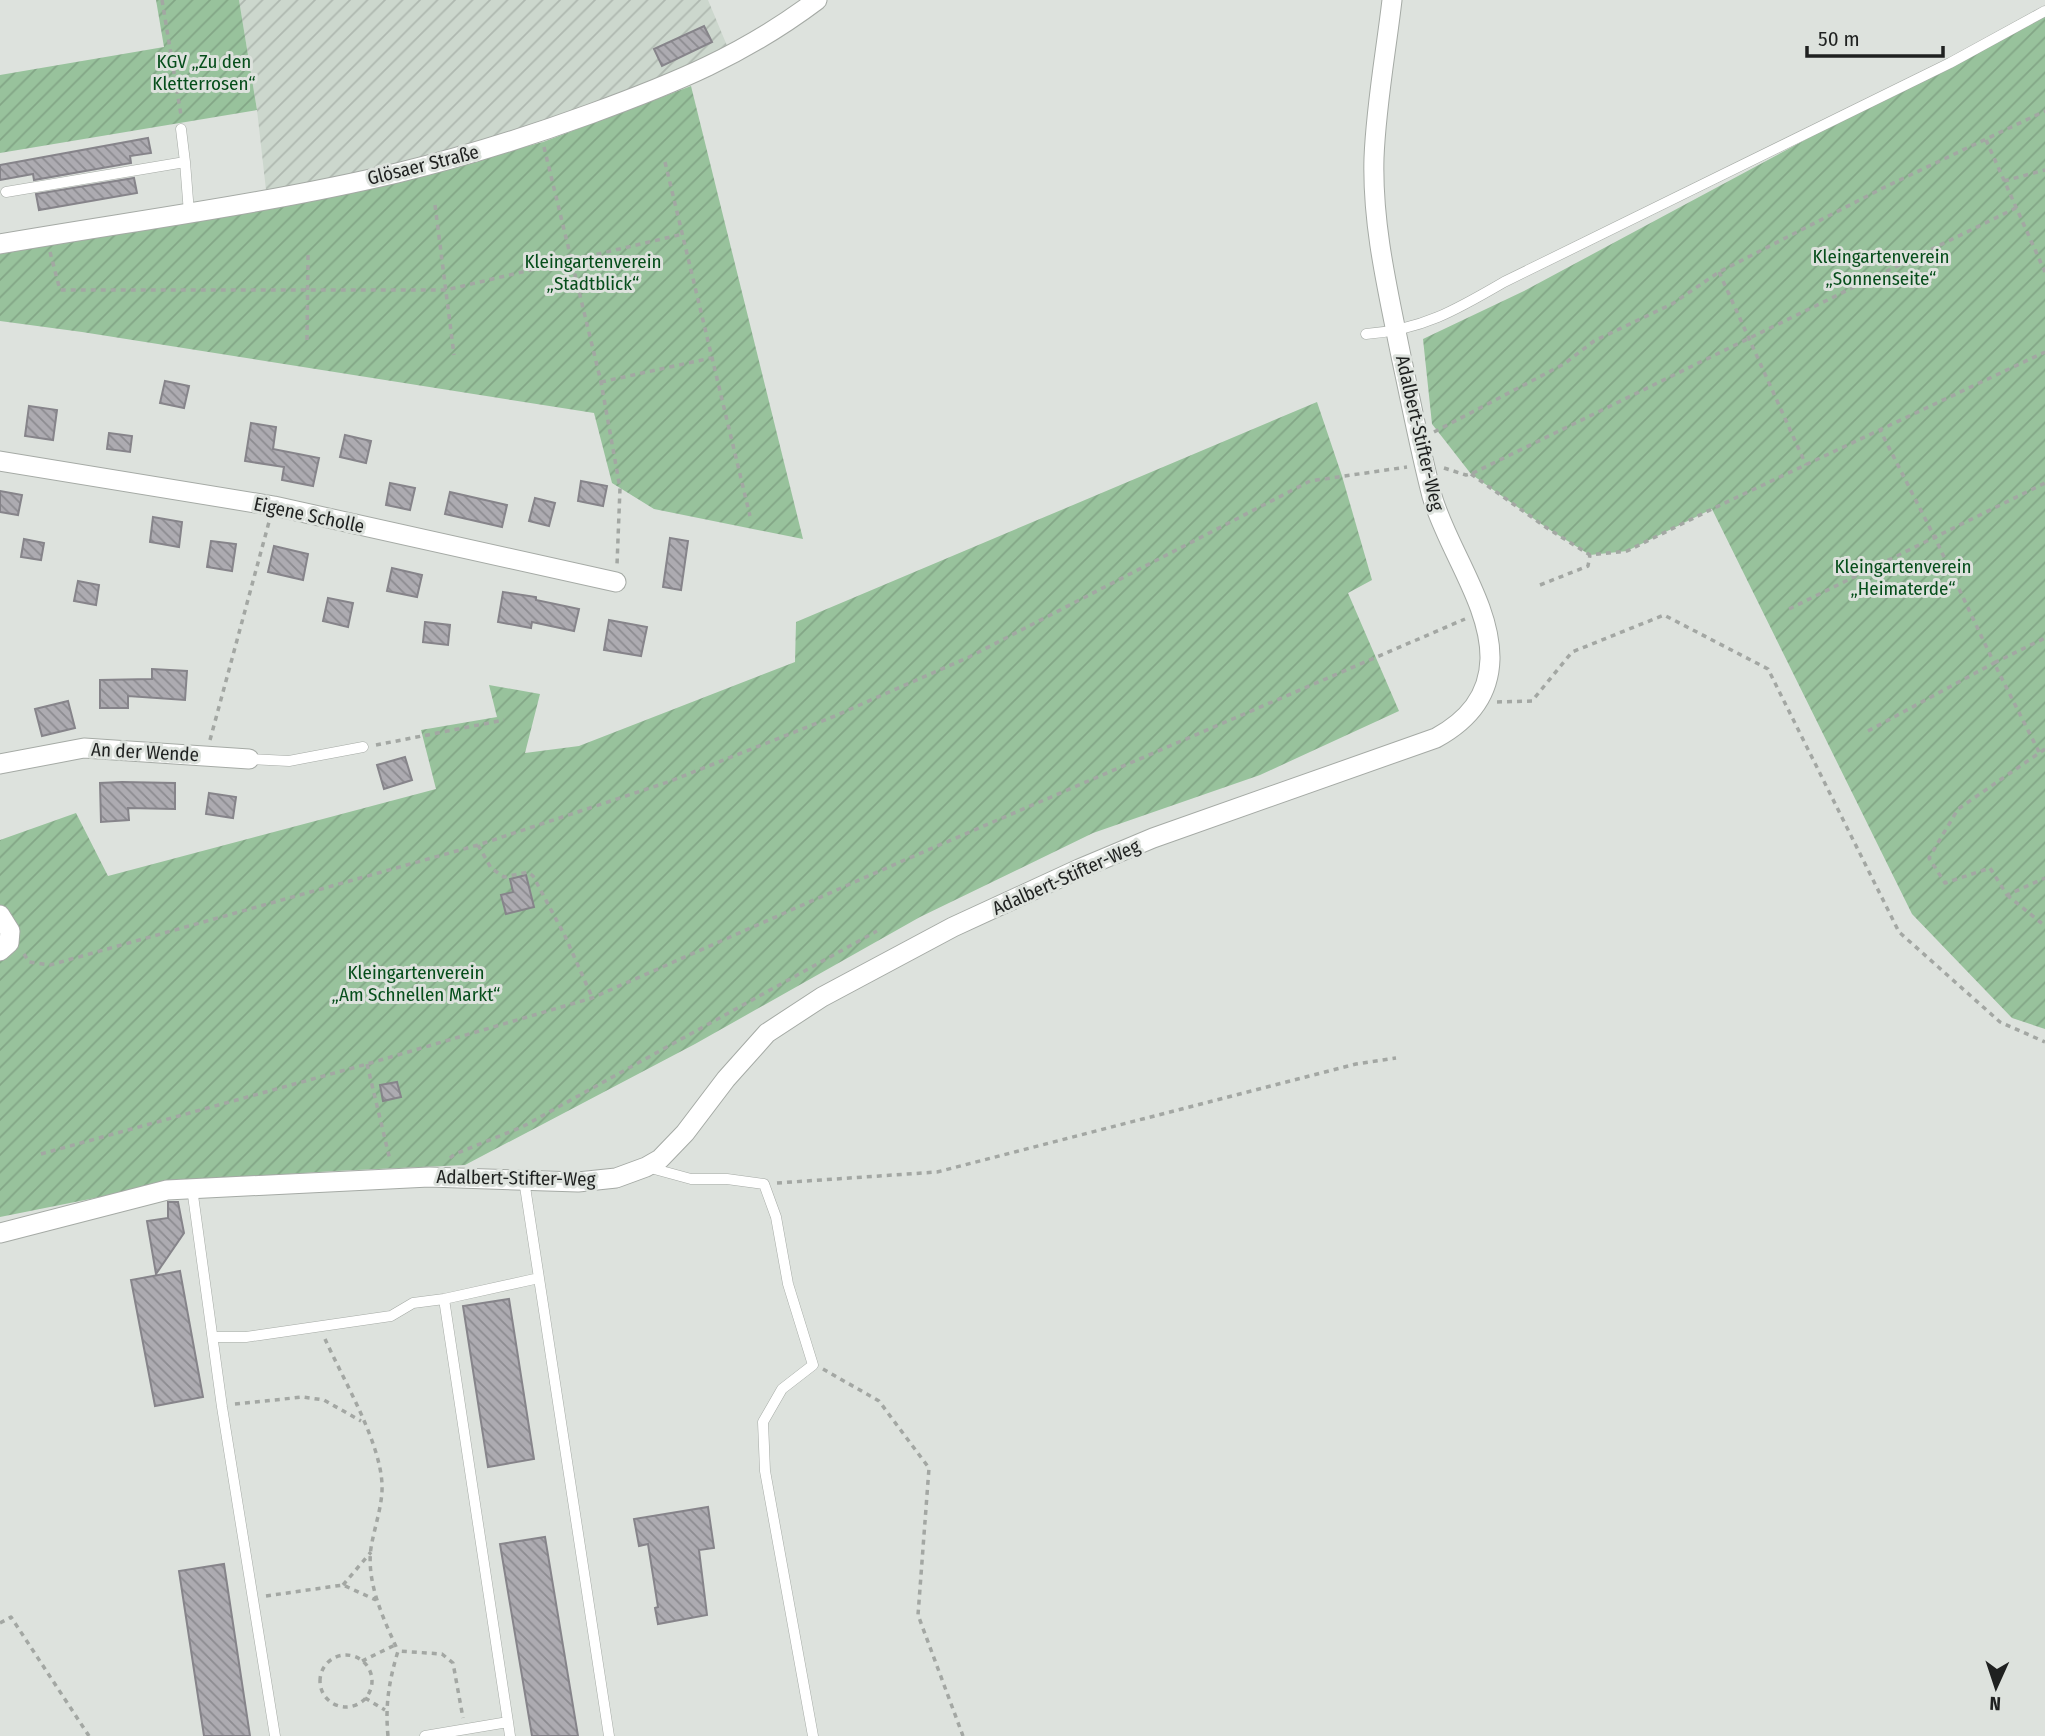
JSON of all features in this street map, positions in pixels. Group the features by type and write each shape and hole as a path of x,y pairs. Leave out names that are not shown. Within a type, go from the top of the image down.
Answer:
{"street":[{"name":"Glösaer Straße","path":"0,244 273,199 398,173 537,133 662,88 732,56 788,22 817,0"},
{"name":"Adalbert-Stifter-Weg","path":"0,1233 167,1190 429,1177 578,1182 615,1178 660,1159 685,1133 726,1079 767,1033 822,997 953,927 1079,869 1153,838 1436,738 1465,719 1477,703 1486,682 1490,659 1487,635 1481,613 1432,496 1431,466 1419,440 1376,227 1374,159 1377,112 1392,0"},
{"name":"Eigene Scholle","path":"0,461 274,506 616,582"},
{"name":"An der Wende","path":"0,764 85,748 249,759"},
{"path":"0,951 9,943 5,923"}],"lane":[{"path":"1366,334 1396,332 1451,313 1504,282 1950,63 2045,11"},
{"path":"181,129 189,213"},
{"path":"6,192 185,162"},
{"path":"249,759 289,761 363,747"},
{"path":"646,1167 691,1179 727,1179 764,1184 776,1217 788,1284 813,1365 782,1389 763,1422 765,1471 813,1736"},
{"path":"524,1179 609,1736"},
{"path":"192,1188 222,1407 275,1736"},
{"path":"214,1338 246,1337 391,1316 413,1303 444,1299 539,1278"},
{"path":"444,1299 510,1736"},
{"path":"425,1736 508,1722"}],"path":[{"path":"162,0 181,113 181,129"},
{"path":"1419,440 1564,364 1594,341 1672,304 1719,272 1885,187 2045,111"},
{"path":"537,133 543,142 607,414 620,488 616,582"},
{"path":"1986,140 2045,272"},
{"path":"665,162 750,516"},
{"path":"2004,181 2045,170"},
{"path":"435,205 454,355"},
{"path":"5,923 29,962 50,965 478,845 668,782 830,719 969,657 1310,481 1431,466 1471,474 2017,208"},
{"path":"45,236 60,290 446,290 682,234"},
{"path":"307,340 308,254"},
{"path":"1719,272 1806,465"},
{"path":"1471,474 1590,555 1627,551 2045,352"},
{"path":"601,382 712,358"},
{"path":"1880,430 2039,752"},
{"path":"1789,609 2045,483"},
{"path":"205,756 274,506"},
{"path":"1540,585 1588,566 1590,555"},
{"path":"41,1154 367,1064 592,998 926,850 1388,650 1481,613"},
{"path":"1477,703 1532,701 1572,652 1664,615 1768,668 1899,932 2000,1022 2045,1042"},
{"path":"1868,731 2045,638"},
{"path":"363,747 504,720"},
{"path":"2045,749 1958,809 1929,858 1945,883 1990,868 2007,895 2045,926"},
{"path":"478,845 491,868 503,877 527,873 533,876 565,936 592,998"},
{"path":"2007,895 2045,878"},
{"path":"429,1177 455,1154 522,1127 877,931"},
{"path":"764,1184 937,1172 1356,1064 1396,1058"},
{"path":"367,1064 391,1161"},
{"path":"319,1327 373,1444 380,1466 382,1487 370,1552 376,1600 398,1651 388,1684 385,1710 388,1736"},
{"path":"813,1365 831,1371 879,1401 929,1468 918,1615 963,1736"},
{"path":"222,1407 303,1397 324,1400 363,1422"},
{"path":"343,1586 370,1552"},
{"path":"253,1598 343,1586 376,1600"},
{"path":"0,1623 11,1616 89,1736"},
{"path":"362,1661 395,1645"},
{"path":"398,1651 442,1654 453,1662 466,1729"},
{"path":"346,1655 362,1661 368,1667 372,1683 365,1698 350,1707 333,1704 327,1699 320,1683 321,1674 330,1660 346,1655"},
{"path":"365,1698 385,1710"}],"shaded area":[{"path":"239,0 708,0 728,48 651,83 551,120 394,167 266,190 257,110"}],"green space":[{"name":"KGV „Zu den Kletterrosen“","path":"156,0 239,0 257,110 0,153 0,75 164,47"},
{"path":"2045,11 2045,1029 2012,1018 1912,914 1712,509 1627,551 1590,555 1471,474 1432,424 1423,339 1524,291"},
{"name":"Kleingartenverein „Stadtblick“","path":"691,86 803,539 654,509 612,483 594,413 0,321 0,254 392,182 543,142"},
{"name":"Kleingartenverein „Am Schnellen Markt“","path":"1317,402 1372,580 1348,593 1399,711 1260,775 1093,833 920,917 695,1044 465,1165 180,1181 0,1217 0,840 76,813 108,876 436,789 421,730 497,717 489,685 540,694 525,753 579,746 795,662 796,622"}],"building":[{"path":"704,26 712,42 662,66 654,49"},
{"path":"148,138 151,153 130,156 131,163 34,180 33,174 0,180 0,165"},
{"path":"134,178 137,193 39,210 36,194"},
{"path":"165,381 189,386 184,408 160,403"},
{"path":"29,406 57,410 53,440 25,436"},
{"path":"251,423 276,427 273,449 319,458 313,486 282,480 284,467 245,461"},
{"path":"109,433 132,436 130,452 107,449"},
{"path":"345,435 371,441 366,463 340,457"},
{"path":"581,481 607,486 603,506 578,501"},
{"path":"390,483 415,488 410,510 386,505"},
{"path":"0,491 22,495 18,515 0,512"},
{"path":"450,492 507,505 502,527 445,514"},
{"path":"535,498 555,503 549,526 529,521"},
{"path":"153,517 182,522 179,547 150,542"},
{"path":"670,538 688,541 681,590 663,587"},
{"path":"24,539 44,543 41,560 21,557"},
{"path":"211,541 236,544 232,571 207,567"},
{"path":"274,546 308,554 303,580 268,572"},
{"path":"392,568 422,575 417,597 387,591"},
{"path":"78,581 99,585 96,605 74,601"},
{"path":"503,592 536,597 536,600 579,609 574,631 532,622 531,628 498,622"},
{"path":"328,598 353,603 348,627 323,621"},
{"path":"609,620 647,627 641,656 604,650"},
{"path":"425,622 450,625 448,645 423,642"},
{"path":"152,669 187,671 185,700 128,696 128,708 100,708 100,680 152,679"},
{"path":"68,701 75,728 42,736 35,709"},
{"path":"405,757 412,780 384,789 377,765"},
{"path":"100,783 175,783 175,809 128,808 129,820 101,822"},
{"path":"209,793 236,797 233,818 206,814"},
{"path":"526,875 534,907 506,914 501,895 513,892 510,879"},
{"path":"397,1082 401,1097 383,1101 380,1085"},
{"path":"168,1202 178,1202 184,1233 156,1274 147,1221 168,1218"},
{"path":"180,1271 203,1397 155,1406 131,1280"},
{"path":"509,1299 534,1459 488,1467 463,1306"},
{"path":"708,1507 714,1548 699,1550 707,1615 658,1624 655,1608 658,1607 648,1544 639,1546 634,1519"},
{"path":"545,1537 578,1736 532,1736 500,1544"},
{"path":"224,1564 250,1736 204,1736 179,1571"}],"park label":[{"name":"Kleingartenverein „Sonnenseite“","path":"1881,267"},
{"name":"Kleingartenverein „Heimaterde“","path":"1903,577"}]}
